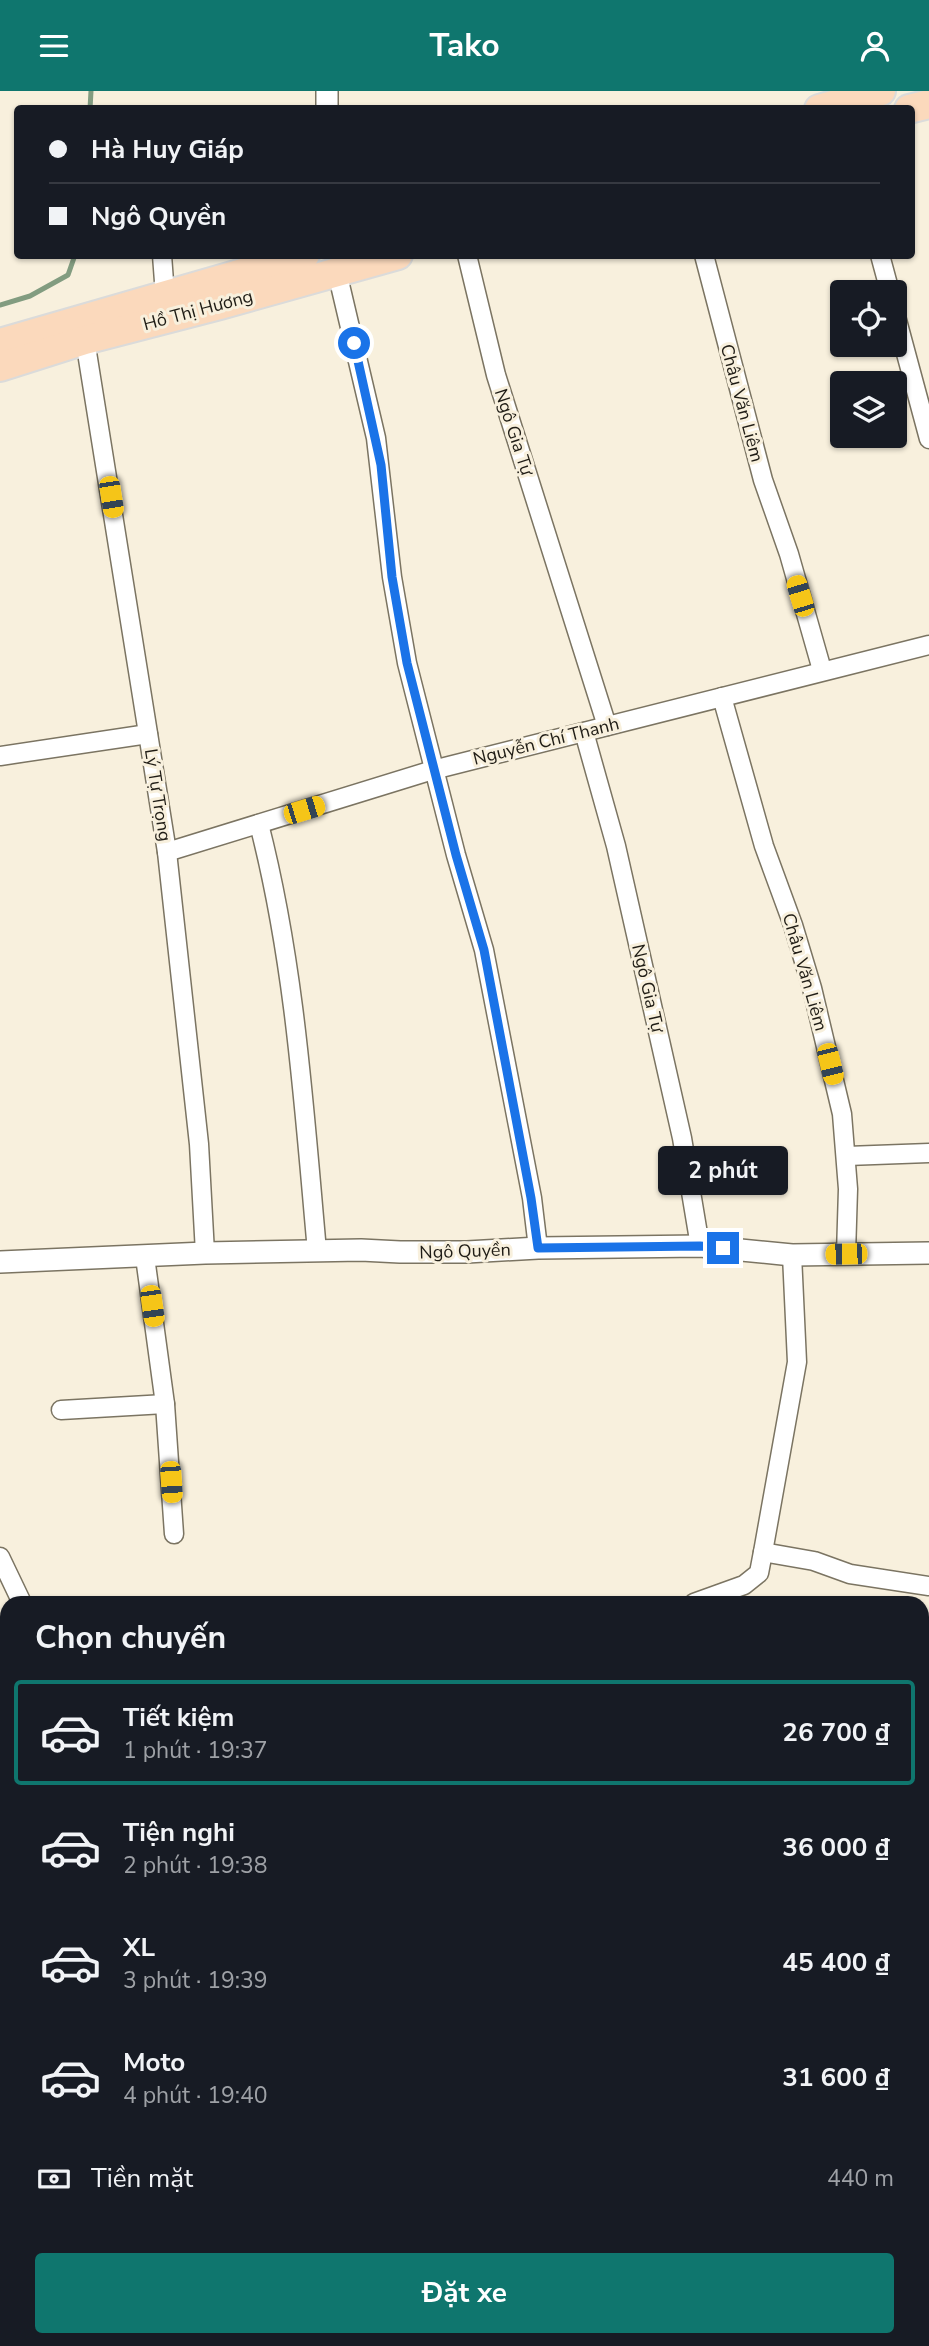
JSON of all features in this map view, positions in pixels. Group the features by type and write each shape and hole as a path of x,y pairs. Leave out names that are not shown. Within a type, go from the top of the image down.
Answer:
{"main road":[{"path":"838,105 881,91"},
{"name":"Hồ Thị Hương","path":"0,342 291,259"},
{"name":"Hồ Thị Hương","path":"0,367 85,339 220,305 335,264 370,259"}],"street":[{"path":"162,259 165,295"},
{"name":"Ngô Gia Tự","path":"468,259 496,375 607,726"},
{"name":"Châu Văn Liêm","path":"705,259 763,480 789,554 822,670"},
{"path":"881,259 887,280"},
{"path":"335,264 376,438 392,577 407,663 433,770 484,950 538,1248"},
{"name":"Lý Tự Trọng","path":"85,339 167,852 199,1144 205,1253"},
{"path":"907,357 929,439"},
{"name":"Nguyễn Chí Thanh","path":"167,852 433,770 929,645"},
{"name":"Châu Văn Liêm","path":"722,697 764,846 793,925 812,988 842,1114 847,1156 846,1254"},
{"name":"Ngô Gia Tự","path":"584,732 617,846 682,1138 700,1246"},
{"path":"0,757 148,734"},
{"path":"258,824 271,873 293,997 317,1251"},
{"path":"847,1156 929,1153"},
{"name":"Ngô Quyền","path":"0,1262 205,1253 467,1252 538,1248 700,1246 792,1255 929,1254"},
{"path":"713,1596 744,1585 759,1573 797,1362 792,1255"},
{"path":"145,1257 165,1404 174,1534"},
{"path":"61,1410 165,1404"},
{"path":"763,1552 814,1561 850,1574 929,1586"},
{"path":"0,1557 19,1596"}],"waterway":[{"path":"90,105 91,91"},
{"path":"0,305 30,296 68,275 74,259"}],"route":[{"path":"354,343 381,465 392,577 407,663 433,770 484,950 538,1248 723,1248"}]}
